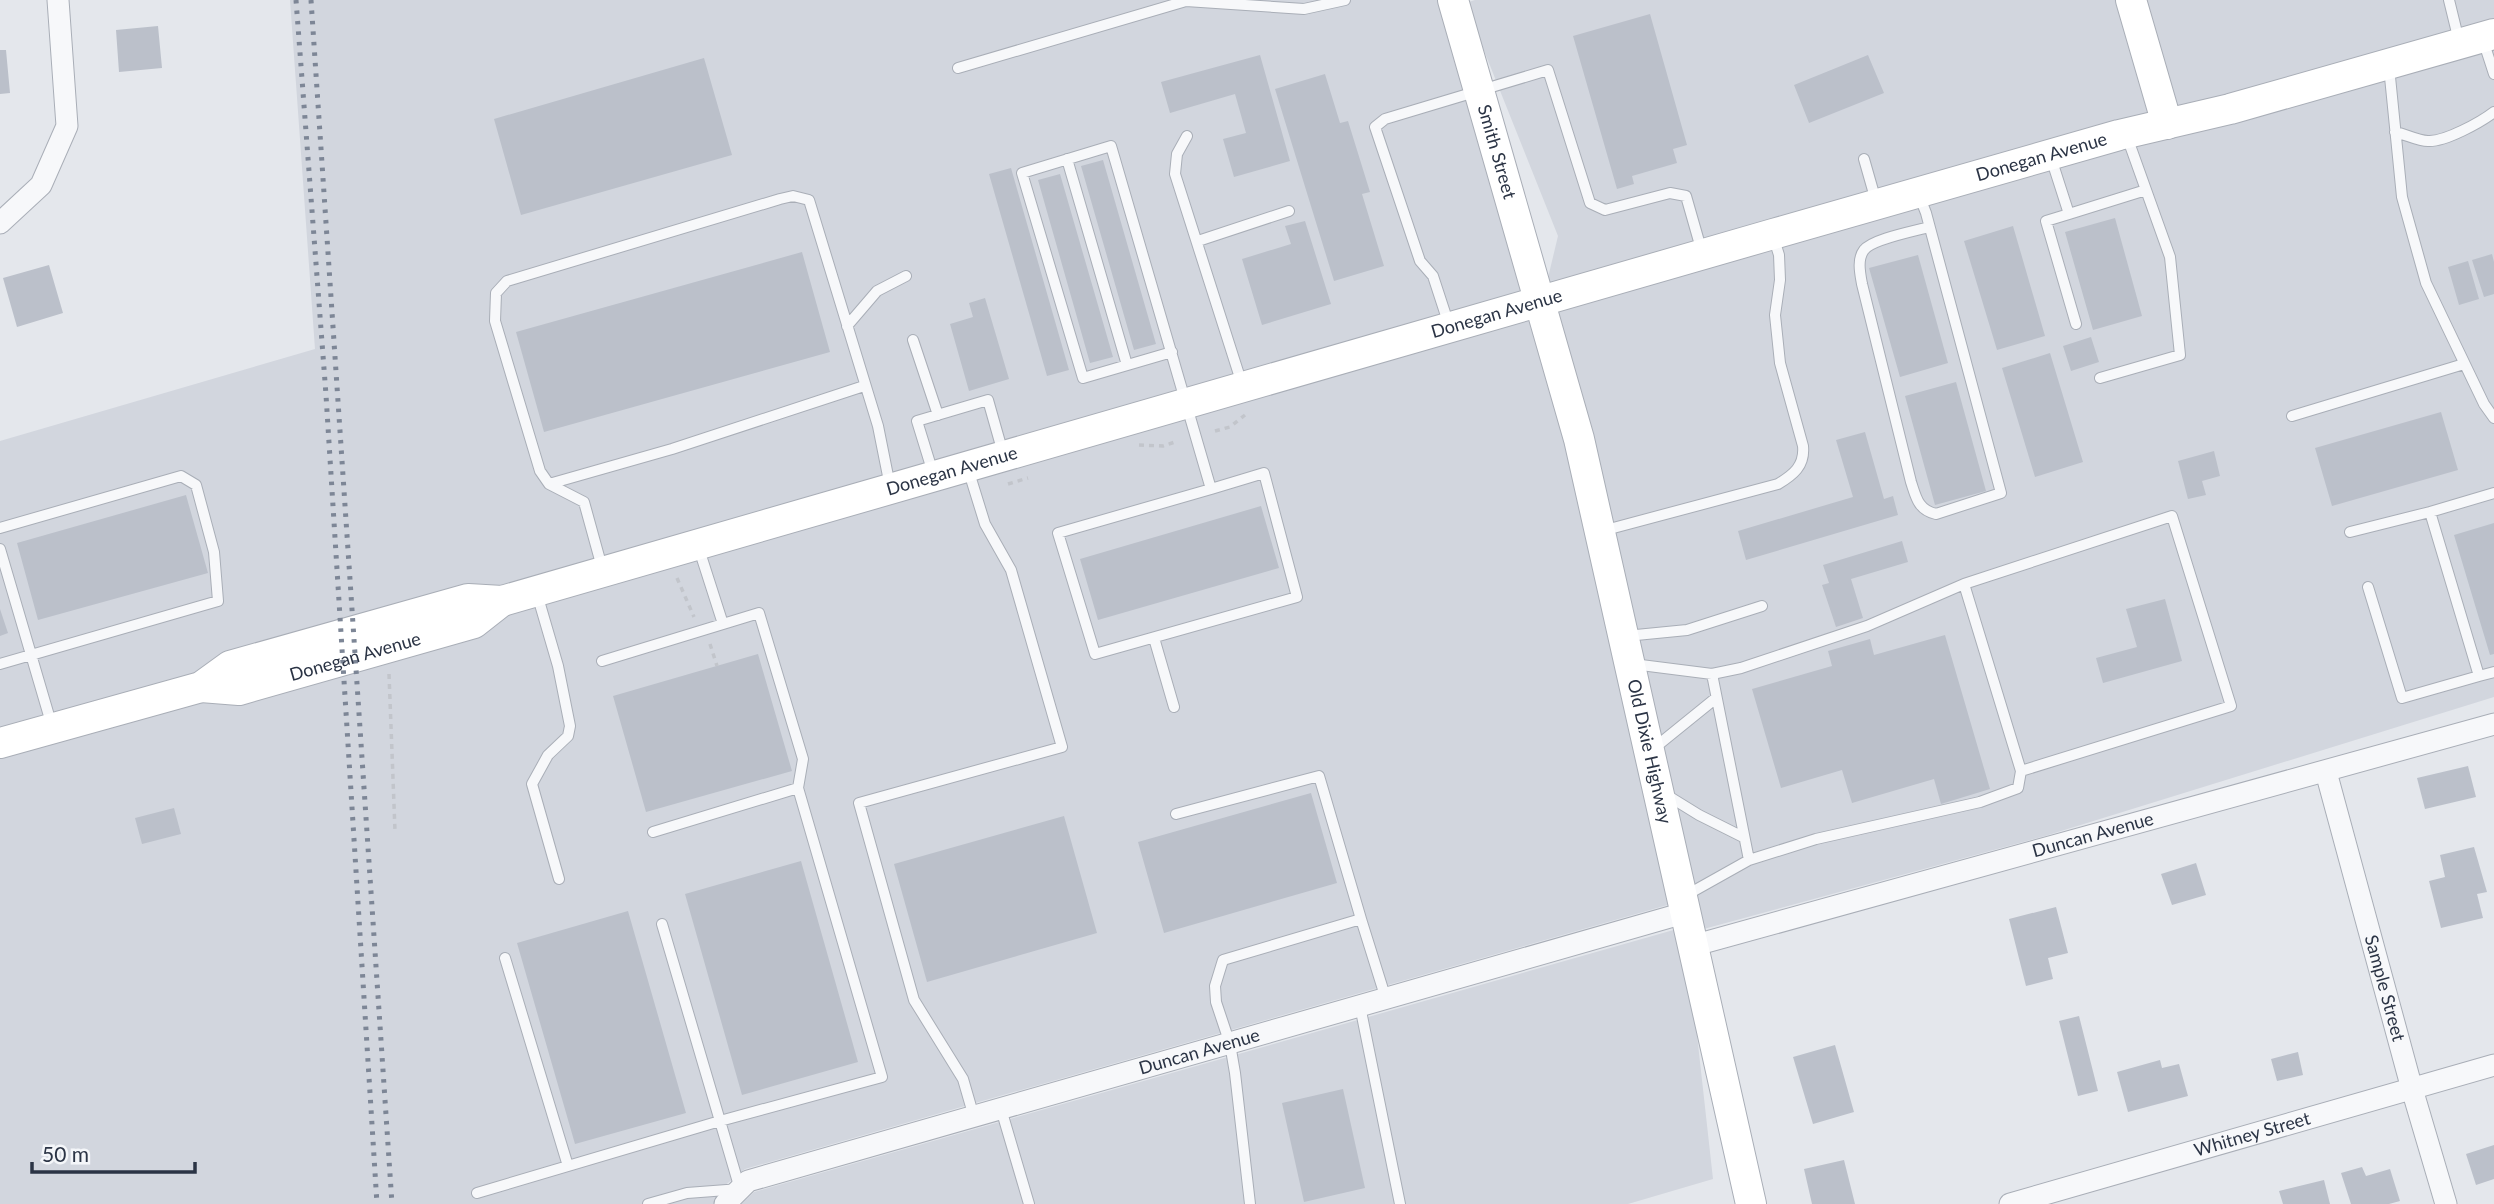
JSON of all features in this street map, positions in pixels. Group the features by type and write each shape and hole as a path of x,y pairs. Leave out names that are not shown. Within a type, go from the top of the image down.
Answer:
{"street":[{"path":"0,223 41,185 67,126 58,0"},
{"name":"Smith Street","path":"1453,0 1539,301"},
{"path":"2131,0 2167,124"},
{"name":"Donegan Avenue","path":"201,687 230,666 243,662 468,599 502,601 967,467 1006,470 1188,403 1773,233 2479,39"},
{"name":"Old Dixie Highway","path":"1539,301 1579,439 1751,1204"},
{"name":"Donegan Avenue","path":"0,743 201,687 239,690 388,648 474,623 502,601"},
{"name":"Duncan Avenue","path":"1692,946 2494,724"},
{"name":"Sample Street","path":"2326,772 2412,1090 2446,1204"},
{"name":"Duncan Avenue","path":"732,1196 748,1181 1386,999 1683,906"},
{"name":"Whitney Street","path":"2010,1204 2494,1065"}],"lane":[{"path":"958,68 1186,1 1304,9 1345,0"},
{"path":"2449,0 2479,39 2494,74"},
{"path":"2389,64 2402,197 2426,283 2484,404 2494,419"},
{"path":"1450,328 1433,276 1420,261 1375,127 1385,119 1548,70 1590,204 1605,210 1670,193 1686,196 1703,254"},
{"path":"2395,132 2427,141 2443,138 2485,119 2494,112"},
{"path":"2100,378 2180,355 2170,257 2126,134"},
{"path":"1187,136 1177,154 1175,174 1243,387"},
{"path":"1172,352 1083,378 1022,173 1111,146 1188,403 1211,489"},
{"path":"2050,155 2069,214"},
{"path":"1067,159 1127,365"},
{"path":"1864,159 1877,204"},
{"path":"2076,324 2046,221 2146,190"},
{"path":"1919,192 1929,227 2001,493 1936,514 1926,512 1917,503 1910,482 1860,267 1862,252 1870,244 1929,227"},
{"path":"603,571 584,502 550,484 540,471 495,321 496,293 507,281 793,196 808,200 878,426 891,489"},
{"path":"1198,241 1289,211"},
{"path":"1600,531 1778,484 1800,467 1804,457 1803,446 1780,363 1775,315 1780,280 1779,255 1773,233"},
{"path":"847,326 877,291 906,276"},
{"path":"913,340 938,415"},
{"path":"2292,416 2464,363"},
{"path":"550,484 672,449 864,386"},
{"path":"934,476 917,421 988,400 1006,470"},
{"path":"967,467 985,524 1011,570 1062,747 859,803 914,1000 963,1079 974,1116"},
{"path":"1264,473 1297,597 1095,654 1058,534 1211,489 1264,473"},
{"path":"0,528 181,476 196,485 214,552 218,601 0,664"},
{"path":"2350,532 2494,493"},
{"path":"2430,512 2479,676"},
{"path":"1626,650 1712,674 1741,668 1867,626 1964,584 2172,516 2231,706 2021,771"},
{"path":"698,544 723,624"},
{"path":"0,549 52,728"},
{"path":"1683,906 1749,860 1816,839 1980,802 2018,788 2021,771 1964,584"},
{"path":"2368,587 2402,698 2494,671"},
{"path":"536,591 560,676 570,726 568,736 548,755 532,784 559,879"},
{"path":"1626,650 1762,606"},
{"path":"477,1193 720,1121 882,1077 798,788 803,759 759,613 603,661"},
{"path":"1154,638 1174,707"},
{"path":"1712,674 1749,860"},
{"path":"1649,753 1717,698"},
{"path":"1176,814 1319,776 1386,999"},
{"path":"653,832 798,788"},
{"path":"1657,789 1699,816 1743,837"},
{"path":"1250,1204 1240,1103 1230,1044 1216,1002 1215,986 1219,968 1223,960 1361,919"},
{"path":"648,1204 687,1193 732,1196 720,1121 662,924"},
{"path":"505,958 568,1166"},
{"path":"1360,1006 1400,1204"},
{"path":"1001,1109 1029,1204"}],"path":[{"path":"1127,449 1140,445 1163,446 1178,441"},
{"path":"1006,470 1035,476"},
{"path":"388,648 396,831"}],"shaded area":[{"path":"290,0 1441,0 1525,292 0,730 0,441 315,349"},
{"path":"1475,0 2119,0 2152,114 2122,148 2494,47 2494,697 2045,836 1700,930 1546,286 1558,236 1465,3"},
{"path":"2143,0 2494,0 2494,21 2227,97 2174,109"},
{"path":"1532,317 1568,442 1671,904 745,1169 718,1191 714,1204 0,1204 0,756"},
{"path":"1677,929 1693,999 1713,1179 1628,1204 741,1204 754,1192"}],"building":[{"path":"1650,14 1687,145 1673,149 1677,163 1632,176 1634,184 1617,189 1573,36"},
{"path":"158,26 162,68 119,72 116,30"},
{"path":"0,50 6,50 10,93 0,94"},
{"path":"1260,55 1290,161 1234,177 1223,139 1246,133 1235,94 1170,113 1161,82"},
{"path":"1868,55 1884,93 1809,123 1794,85"},
{"path":"704,58 732,155 521,215 494,119"},
{"path":"1325,74 1340,123 1348,121 1370,192 1362,194 1384,266 1334,281 1275,89"},
{"path":"1103,160 1156,344 1134,350 1081,166"},
{"path":"1011,168 1069,370 1047,376 989,174"},
{"path":"1060,174 1113,357 1090,363 1038,180"},
{"path":"2115,218 2142,316 2093,330 2065,232"},
{"path":"1305,221 1331,304 1262,325 1242,259 1291,244 1285,226"},
{"path":"2013,226 2045,336 1997,350 1964,241"},
{"path":"802,252 830,352 544,432 516,332"},
{"path":"2492,254 2494,294 2484,297 2472,260"},
{"path":"1918,255 1948,363 1900,377 1869,268"},
{"path":"2468,261 2479,299 2459,305 2448,267"},
{"path":"49,265 63,313 17,327 3,278"},
{"path":"985,298 1009,379 969,391 950,324 973,317 969,303"},
{"path":"2091,337 2099,362 2071,371 2063,346"},
{"path":"2050,353 2083,462 2035,477 2002,368"},
{"path":"1956,382 1986,491 1935,505 1905,396"},
{"path":"2441,412 2458,470 2332,506 2315,448"},
{"path":"1865,432 1884,499 1893,496 1898,515 1746,560 1738,531 1853,497 1836,440"},
{"path":"2214,451 2220,476 2202,481 2206,495 2188,499 2178,461"},
{"path":"186,495 208,573 38,620 17,543"},
{"path":"1261,506 1279,568 1098,620 1080,559"},
{"path":"2494,523 2494,654 2490,655 2454,535"},
{"path":"1902,541 1908,562 1851,579 1863,618 1836,627 1822,585 1829,583 1823,565"},
{"path":"2165,599 2182,661 2103,683 2096,658 2137,647 2126,609"},
{"path":"0,609 8,633 0,636"},
{"path":"1945,635 1990,789 1941,804 1934,779 1852,803 1842,770 1781,788 1752,689 1832,666 1828,651 1870,639 1874,655"},
{"path":"758,654 792,771 646,812 613,696"},
{"path":"2468,766 2476,797 2425,809 2417,778"},
{"path":"1311,793 1337,883 1164,933 1138,842"},
{"path":"174,808 181,834 142,844 135,818"},
{"path":"1064,816 1097,933 927,982 894,864"},
{"path":"2474,847 2487,892 2477,894 2483,918 2441,928 2429,881 2445,877 2440,855"},
{"path":"801,861 858,1062 742,1095 685,894"},
{"path":"2196,863 2206,895 2172,905 2161,874"},
{"path":"2056,907 2068,953 2048,958 2053,979 2026,986 2009,919"},
{"path":"628,911 686,1113 575,1144 517,943"},
{"path":"2079,1016 2098,1091 2078,1096 2059,1021"},
{"path":"1835,1045 1854,1112 1813,1124 1793,1057"},
{"path":"2298,1052 2303,1075 2277,1081 2271,1059"},
{"path":"2160,1060 2162,1068 2179,1064 2188,1096 2128,1112 2117,1072"},
{"path":"1343,1089 1365,1188 1304,1202 1282,1103"},
{"path":"2494,1145 2494,1179 2476,1185 2466,1154"},
{"path":"1844,1160 1855,1204 1812,1204 1804,1169"},
{"path":"2362,1167 2366,1176 2390,1169 2400,1201 2389,1204 2351,1204 2341,1173"},
{"path":"2324,1180 2330,1204 2283,1204 2279,1191"}],"railway":[{"path":"296,0 326,395 377,1204"},
{"path":"311,0 392,1204"}]}
